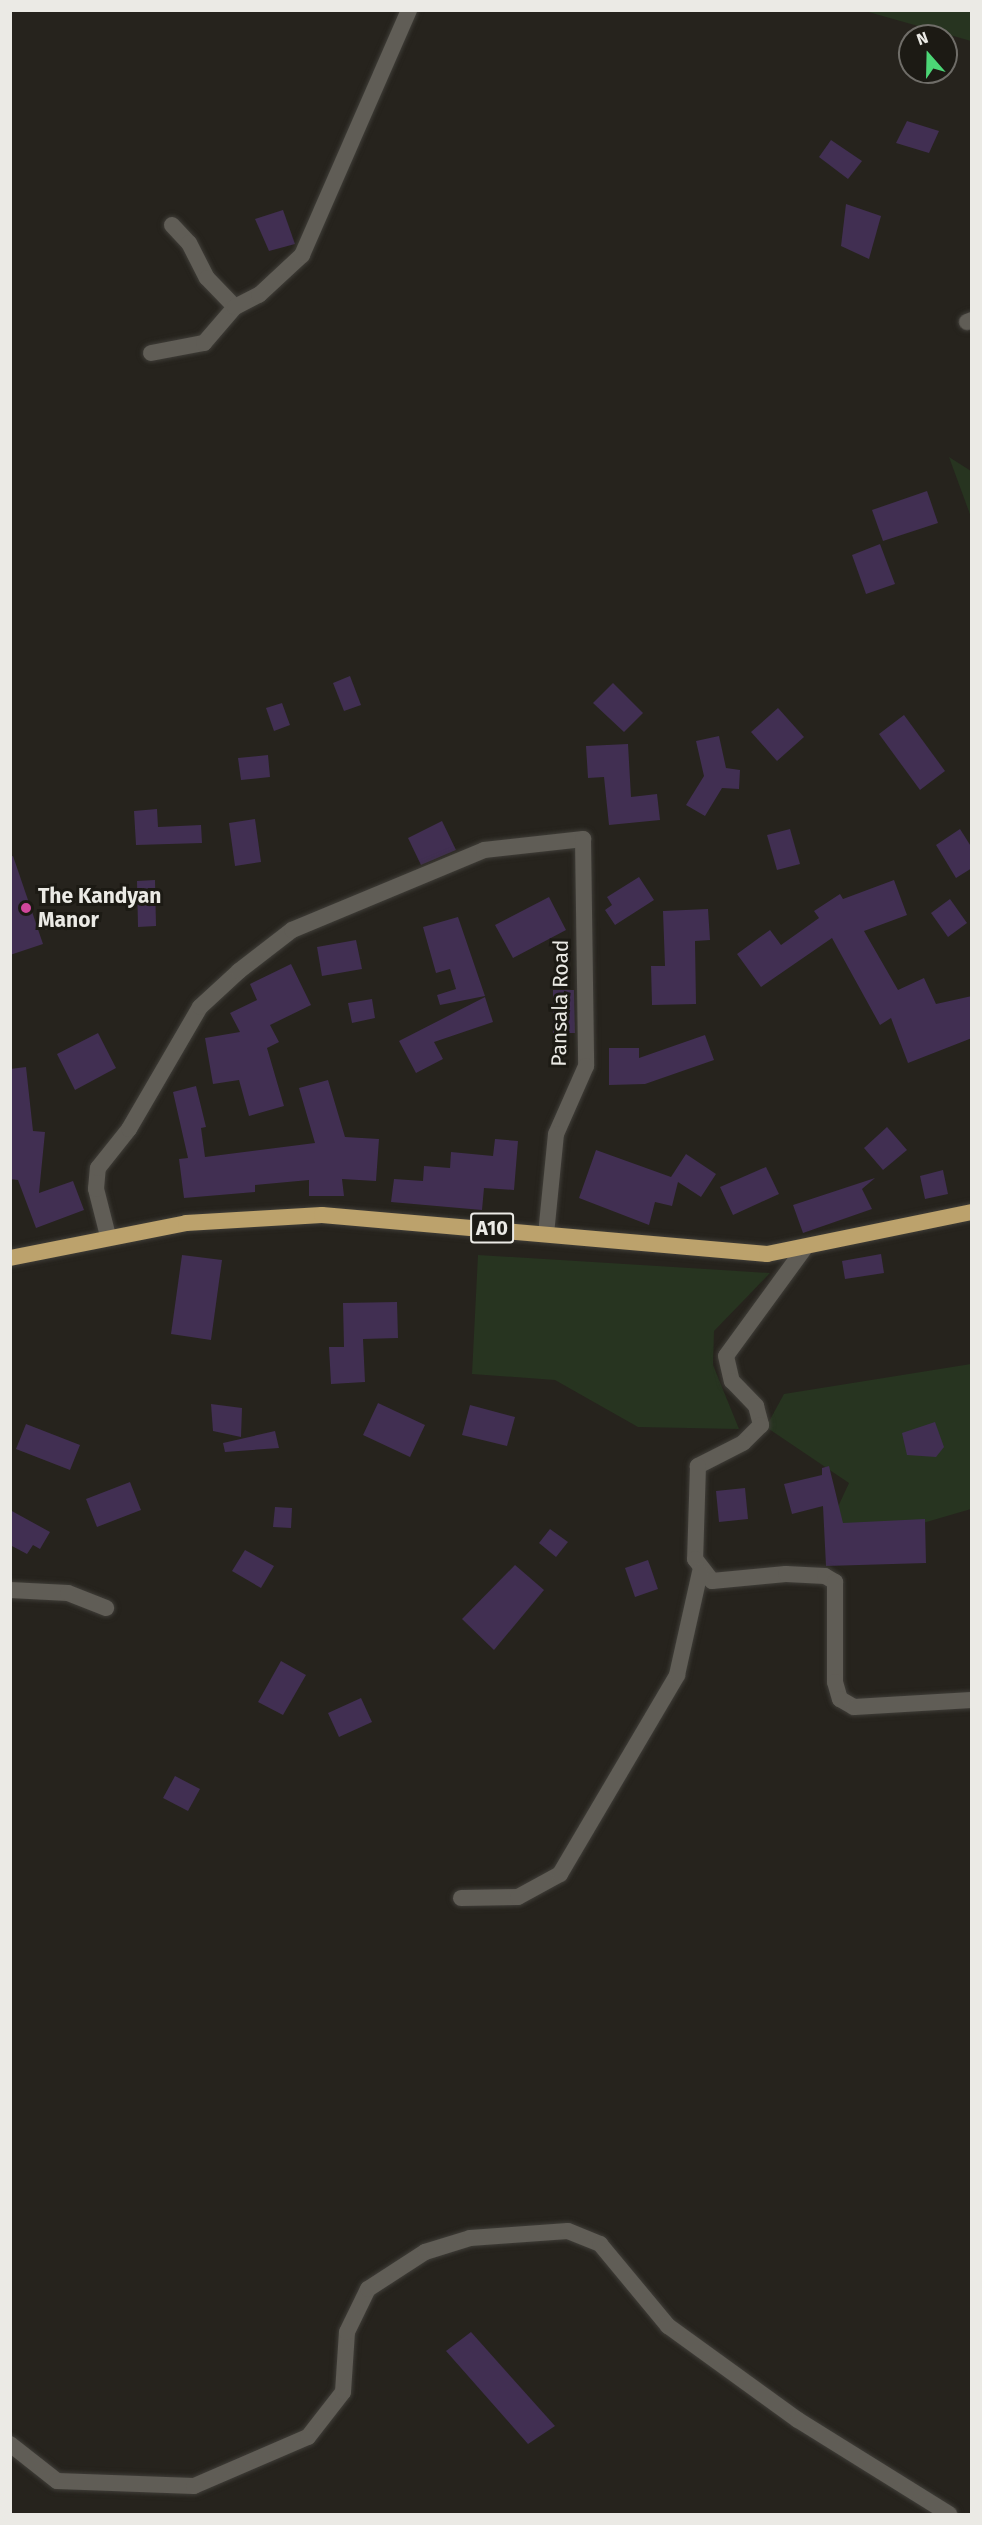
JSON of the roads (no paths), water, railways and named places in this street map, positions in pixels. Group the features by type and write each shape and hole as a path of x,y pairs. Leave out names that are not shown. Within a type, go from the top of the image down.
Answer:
{"highway":[{"name":"A10","path":"10,1258 108,1236 226,1218 322,1215 546,1234 723,1253 804,1249 972,1212"}],"street":[{"path":"151,352 204,343 235,307 259,295 302,255 330,182 409,10"},
{"path":"172,225 189,243 207,278 235,307"},
{"name":"Pansala Road","path":"108,1236 96,1189 98,1168 129,1129 200,1007 239,971 292,930 484,850 583,839 586,1066 556,1134 546,1234"},
{"path":"804,1249 726,1356 732,1381 756,1406 761,1425 743,1443 698,1466 695,1559 700,1572 712,1581 786,1574 825,1576 835,1582 835,1682 840,1699 854,1707 972,1700"},
{"path":"461,1898 518,1897 560,1874 677,1675 700,1572"},
{"path":"10,1590 68,1593 106,1608"},
{"path":"10,2444 57,2481 194,2486 308,2437 343,2392 347,2332 368,2289 425,2252 471,2238 568,2231 600,2244 668,2326 798,2420 949,2514"}],"place":[{"name":"The Kandyan Manor","path":"26,908"}]}
